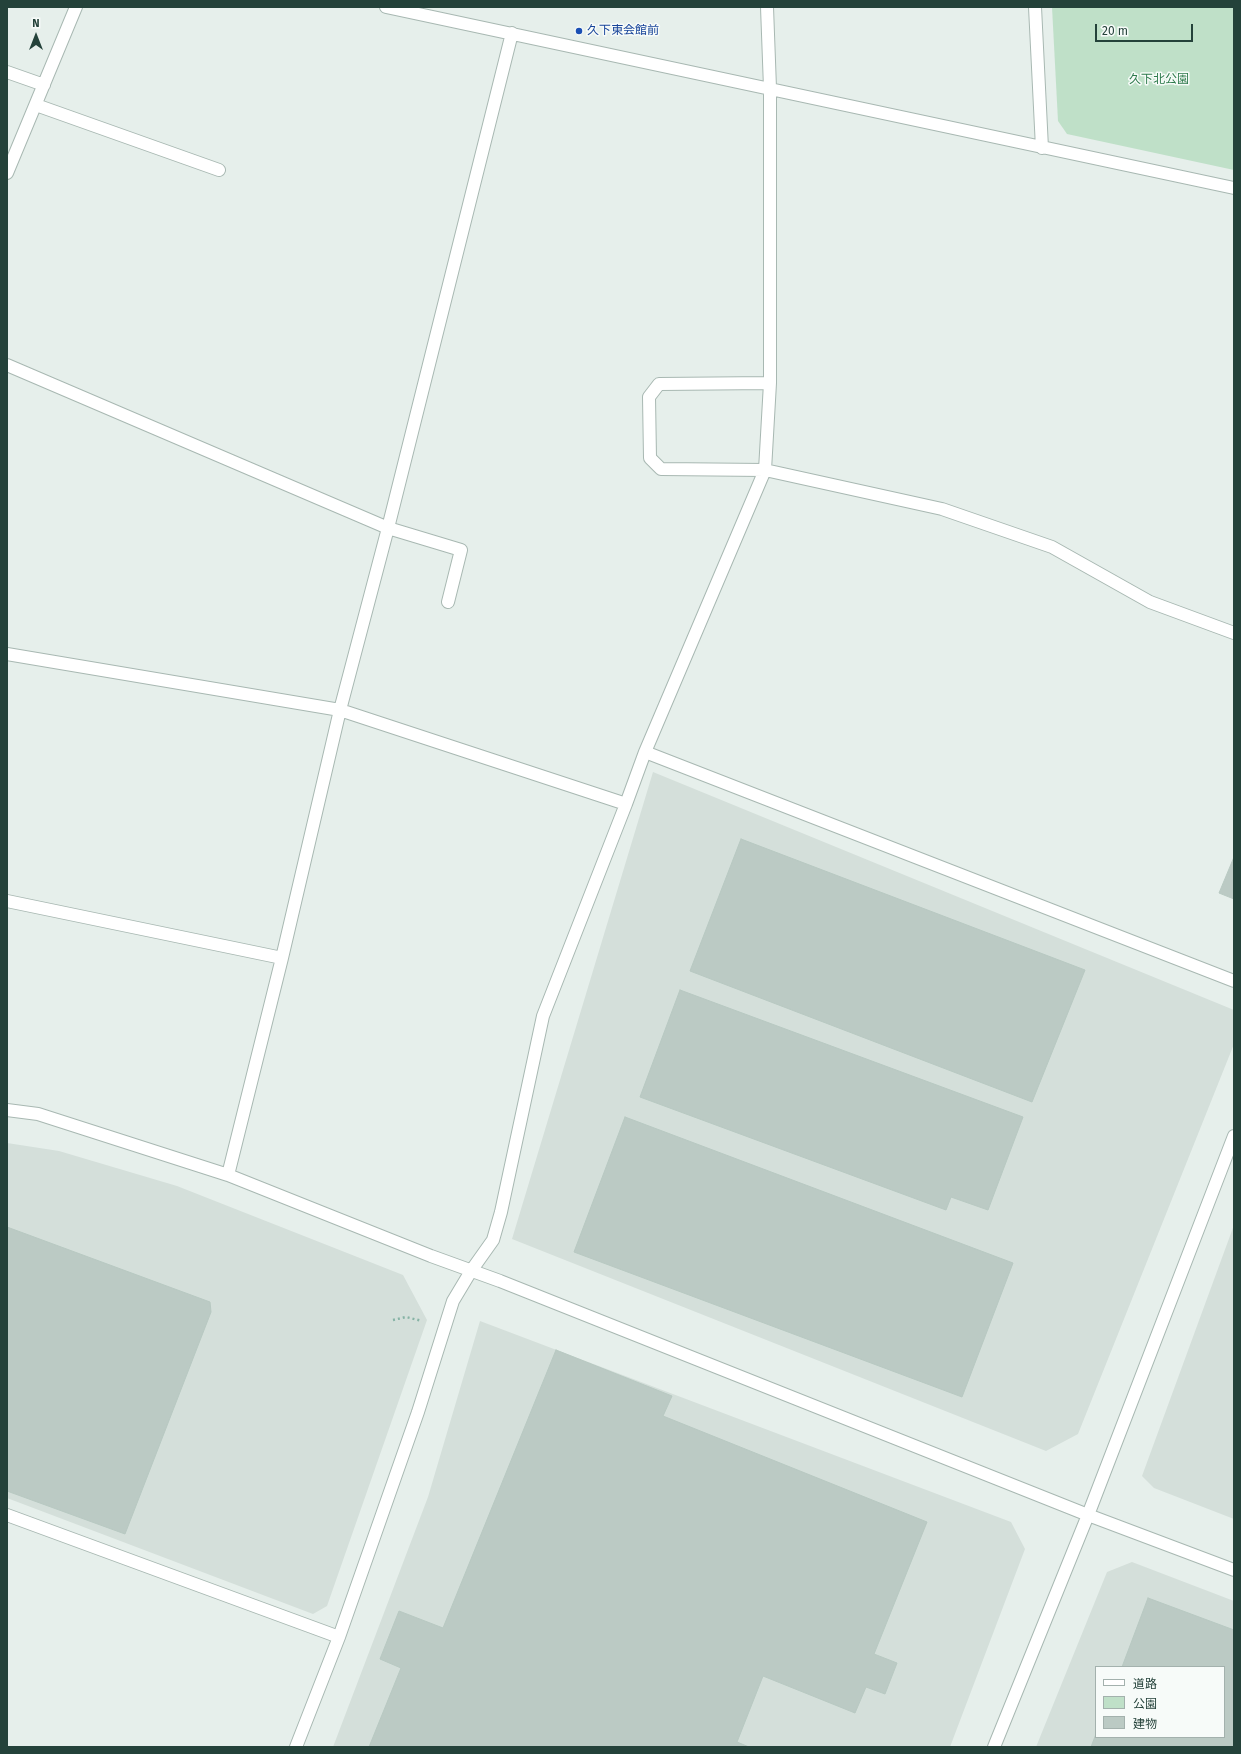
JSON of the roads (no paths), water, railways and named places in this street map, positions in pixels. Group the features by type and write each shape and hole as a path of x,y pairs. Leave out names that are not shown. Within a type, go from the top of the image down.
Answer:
{"street":[{"path":"7,174 76,7"},
{"path":"386,7 1234,188"},
{"path":"296,1747 339,1637 418,1412 453,1301 471,1271 493,1240 501,1212 543,1016 645,752 765,470 770,383 770,88 767,7"},
{"path":"1035,7 1042,148"},
{"path":"228,1175 282,958 340,710 388,528 512,34"},
{"path":"7,72 44,85"},
{"path":"36,105 219,170"},
{"path":"7,365 388,528 461,550 448,602"},
{"path":"770,383 659,384 649,397 650,458 661,469 765,470 942,509 1052,547 1150,602 1234,633"},
{"path":"7,654 340,710 626,804"},
{"path":"645,752 1234,980"},
{"path":"7,901 282,958"},
{"path":"7,1110 38,1114 228,1175 1088,1515 1234,1570"},
{"path":"994,1747 1088,1515 1234,1136"},
{"path":"7,1515 339,1637"}],"place":[{"name":"久下東会館前","path":"579,31"}],"park label":[{"name":"久下北公園","path":"1159,80"}]}
